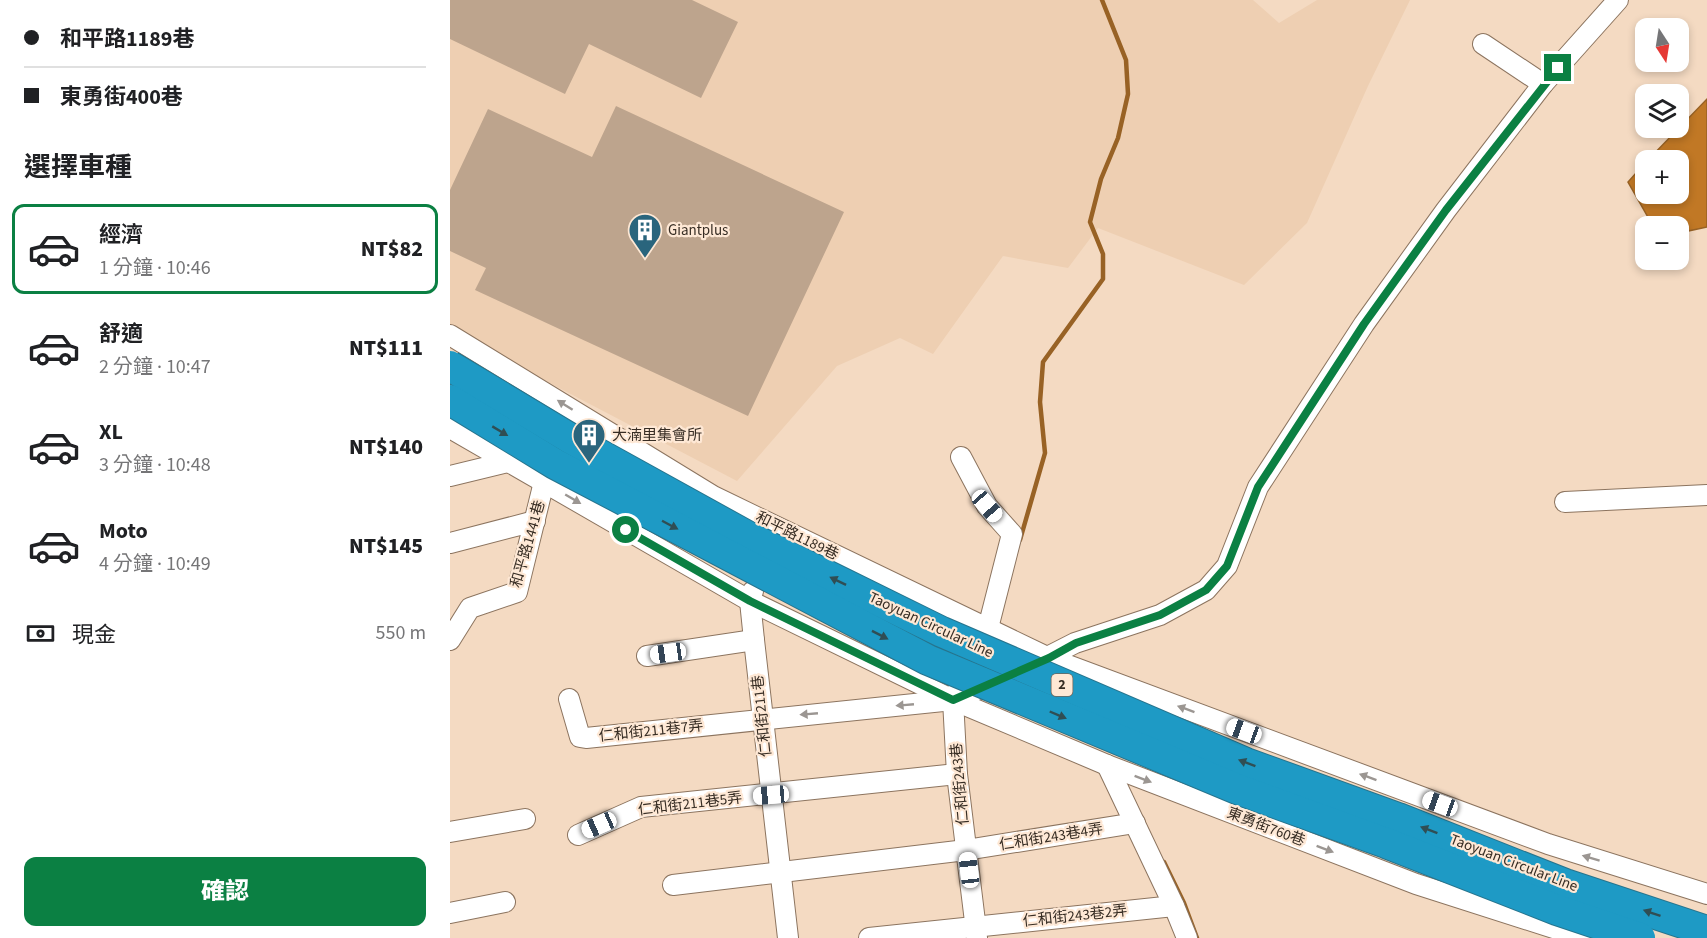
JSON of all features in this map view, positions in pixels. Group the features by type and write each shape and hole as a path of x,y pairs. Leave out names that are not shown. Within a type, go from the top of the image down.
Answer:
{"highway":[{"name":"Taoyuan Circular Line","path":"450,366 568,437 749,537 942,632 1246,763 1398,818 1565,884 1707,931"},
{"name":"Taoyuan Circular Line","path":"450,400 555,464 928,660 1237,789 1386,843 1557,910 1640,938"}],"street":[{"path":"450,428 750,601 953,700 1049,658 1076,643 1160,615 1206,590 1227,566 1258,487 1364,324 1446,210 1543,84 1618,0"},
{"path":"1484,44 1543,84"},
{"name":"和平路1189巷","path":"450,335 713,496 1049,658 1548,844 1707,894"},
{"path":"953,700 988,628 1012,534 987,506 961,457"},
{"path":"450,476 508,462"},
{"name":"和平路1441巷","path":"450,640 470,608 516,592 544,482"},
{"path":"1565,502 1707,495"},
{"path":"450,543 535,521"},
{"path":"750,601 775,526"},
{"name":"仁和街211巷","path":"750,601 788,938"},
{"path":"647,656 754,640"},
{"name":"仁和街211巷7弄","path":"569,699 577,732 580,737 586,738 953,700"},
{"name":"東勇街760巷","path":"953,700 1107,765 1416,884 1585,938"},
{"name":"仁和街243巷","path":"953,700 957,774 976,932"},
{"path":"1107,765 1187,938"},
{"name":"仁和街211巷5弄","path":"578,835 641,807 957,774"},
{"path":"450,832 525,819"},
{"name":"仁和街243巷4弄","path":"673,885 966,850 1135,823"},
{"path":"1524,919 1548,844"},
{"path":"450,913 505,902"},
{"name":"仁和街243巷2弄","path":"874,937 976,932 1174,906"}],"shaded area":[{"path":"450,0 1253,0 1279,23 1317,0 1410,0 1368,86 1307,223 1244,285 1098,228 1068,268 1003,256 933,354 900,338 837,366 737,481 450,331"},
{"path":"1707,99 1707,227 1689,231 1689,216 1647,216 1640,204 1689,204 1689,150 1658,150 1669,138 1689,138 1689,118"},
{"path":"1635,174 1635,194 1628,182"}],"building":[{"path":"450,0 692,0 738,22 701,98 589,44 565,94 450,39"},
{"name":"Giantplus","path":"616,106 844,212 748,416 475,290 486,268 450,251 450,190 488,109 592,157"}],"waterway":[{"path":"1020,540 1045,453 1040,402 1043,362 1103,279 1103,254 1090,222 1101,179 1118,138 1128,94 1126,60 1102,0"},
{"path":"1164,862 1184,903 1197,938"}],"place":[{"name":"Giantplus","path":"645,259"},
{"name":"大湳里集會所","path":"589,464"}],"route":[{"path":"626,530 750,601 953,700 1049,658 1076,643 1160,615 1206,590 1227,566 1258,487 1364,324 1446,210 1543,84 1558,68"}]}
